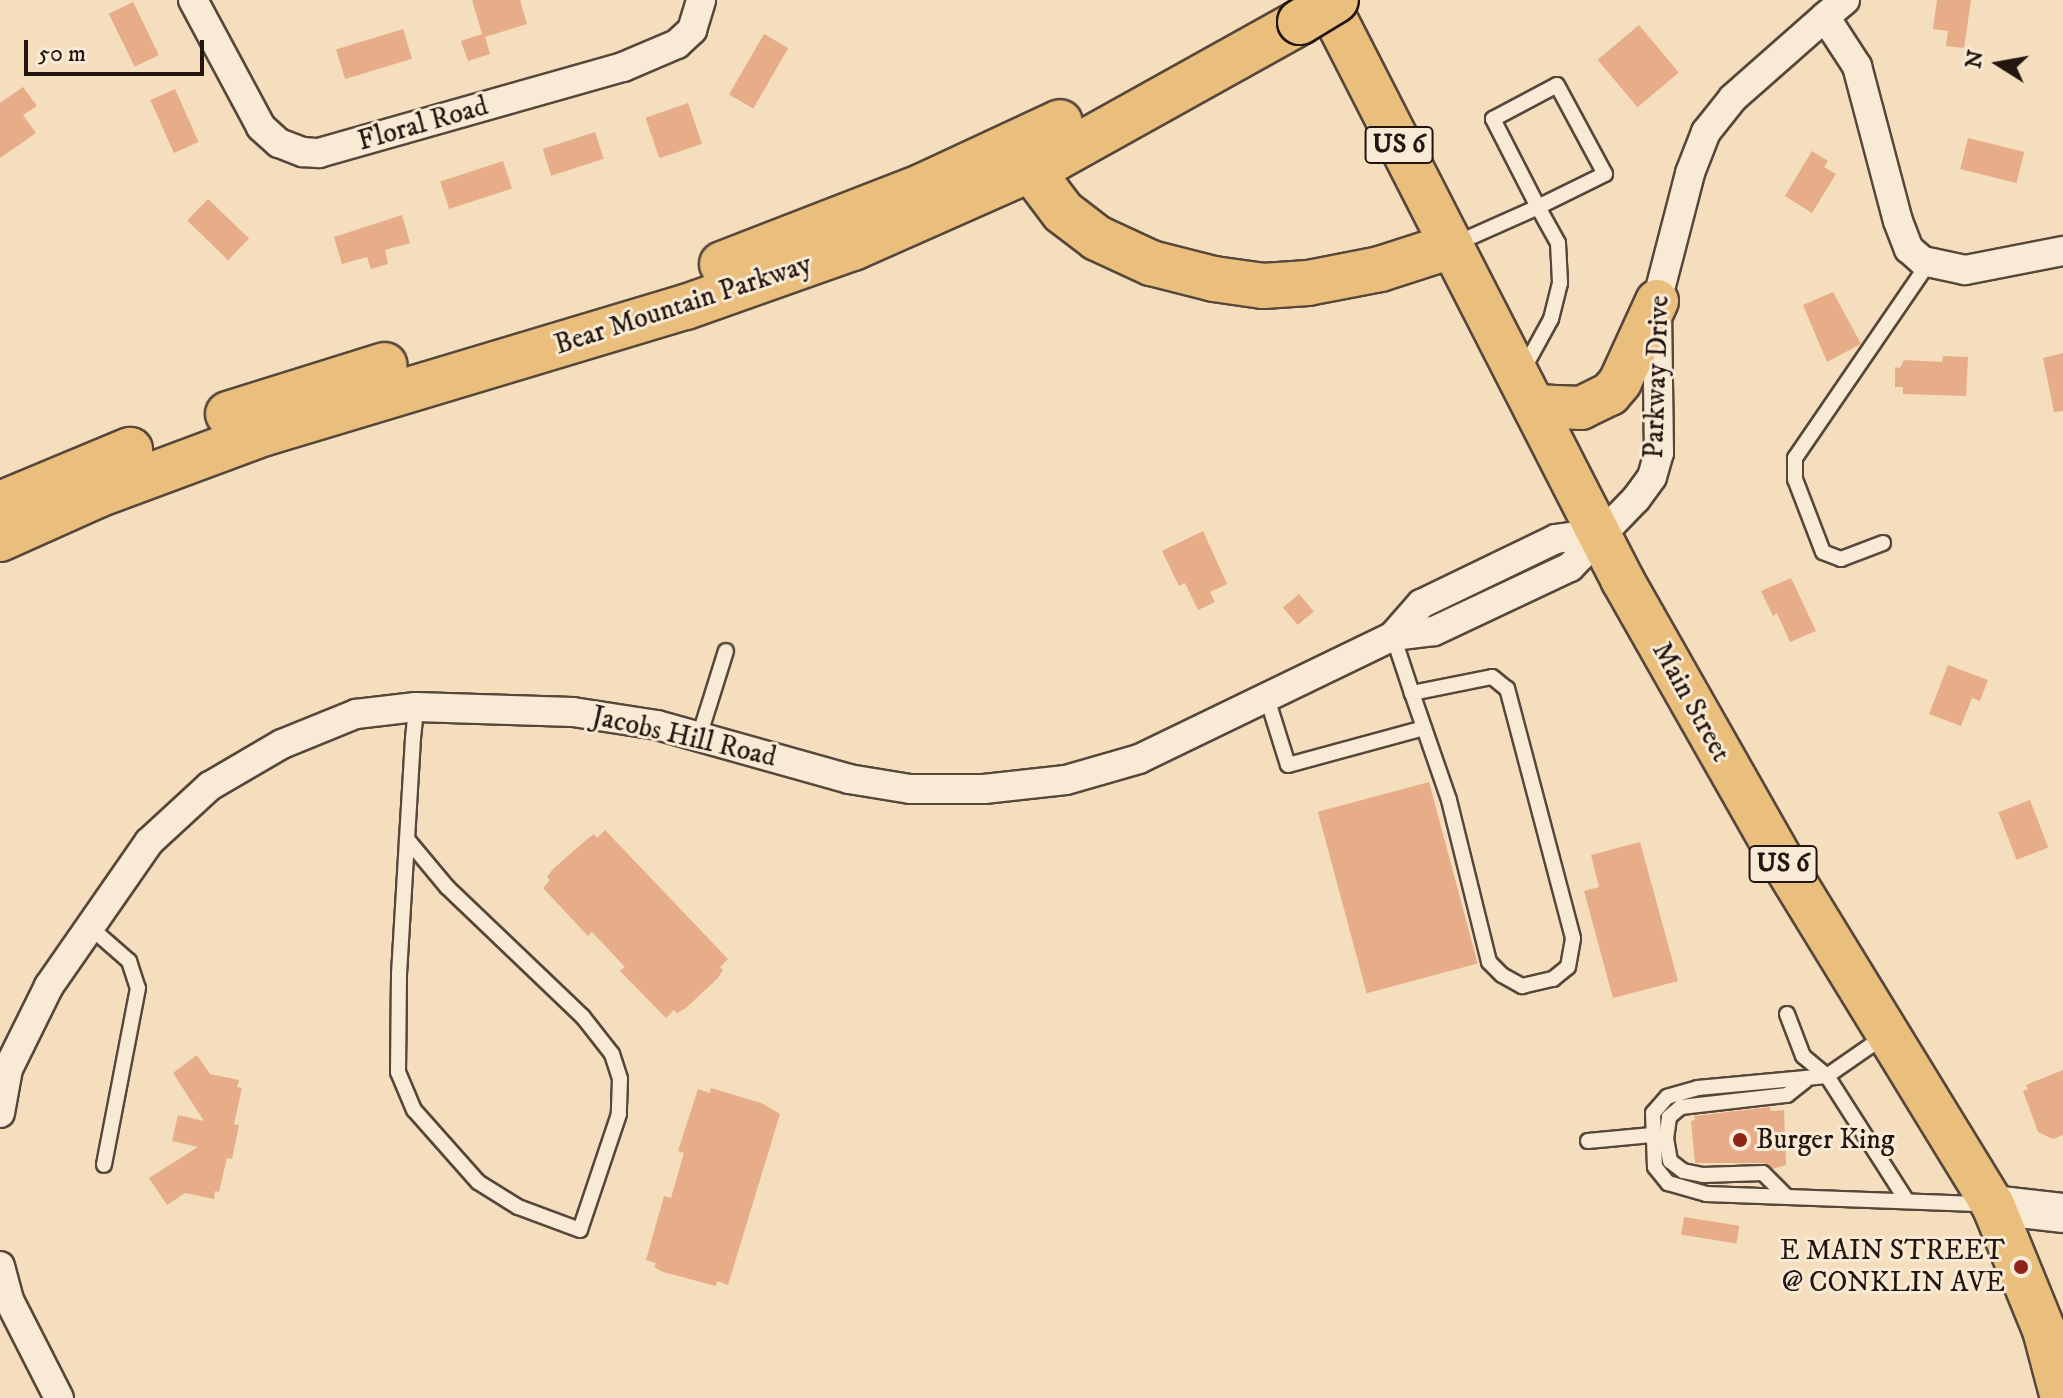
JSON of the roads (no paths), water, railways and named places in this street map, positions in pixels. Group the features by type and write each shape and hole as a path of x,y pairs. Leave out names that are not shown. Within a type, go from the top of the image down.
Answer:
{"highway":[{"name":"Bear Mountain Parkway","path":"0,539 112,489 265,433 770,279 935,214 1032,171 1133,118 1311,6"},
{"name":"Bear Mountain Parkway","path":"0,504 60,477 187,428 312,385 627,295 825,226 1018,143 1311,6"},
{"path":"1032,171 1063,212 1091,235 1151,263 1200,276 1263,286 1308,283 1380,269 1451,246"}],"main road":[{"name":"Main Street","path":"1311,6 1451,246 1599,533 1748,802 1993,1205 2044,1330 2062,1398"},
{"path":"1526,392 1581,408 1610,394 1620,382 1657,301"}],"street":[{"name":"Floral Road","path":"193,0 261,127 279,143 303,152 319,153 623,67 677,44 692,30 701,0"},
{"name":"Parkway Drive","path":"1599,533 1636,499 1652,477 1659,453 1657,301 1690,173 1706,132 1733,98 1835,9 1857,66 1898,221 1909,249 1929,262"},
{"path":"1929,262 1965,270 2063,251"},
{"name":"Jacobs Hill Road","path":"0,1113 8,1069 49,986 149,842 210,786 282,744 356,714 416,707 573,712 657,725 849,779 910,789 984,789 1066,780 1139,759 1393,636 1434,631 1570,567 1599,533"},
{"path":"1993,1205 2063,1213"},
{"path":"0,1266 9,1300 59,1398"}],"lane":[{"path":"1451,246 1538,207 1605,174 1580,144 1566,116 1557,85 1493,119 1511,145 1538,207 1558,243 1560,283 1526,392"},
{"path":"1883,543 1841,559 1823,552 1795,479 1795,458 1929,262"},
{"path":"1393,636 1412,693 1449,800 1489,962 1502,975 1522,986 1553,979 1568,967 1573,938 1507,689 1492,677 1412,693"},
{"path":"699,737 726,651"},
{"path":"1267,698 1288,765 1424,728"},
{"path":"407,839 447,887 583,1017 612,1054 620,1079 619,1114 580,1230 518,1207 478,1182 414,1110 398,1072 399,974 407,839 416,707"},
{"path":"90,927 129,961 138,988 104,1165"},
{"path":"1787,1014 1803,1056 1827,1076 1907,1201"},
{"path":"1888,1034 1827,1076 1806,1081 1698,1088 1667,1097 1653,1113 1655,1167 1668,1183 1706,1194 1993,1205"},
{"path":"1787,1197 1763,1173 1703,1175 1683,1171 1670,1161 1666,1139 1669,1117 1681,1107 1787,1095 1806,1081"},
{"path":"1588,1141 1652,1135"}],"place":[{"name":"Burger King","path":"1740,1140"},
{"name":"E MAIN STREET @ CONKLIN AVE","path":"2021,1267"}]}
